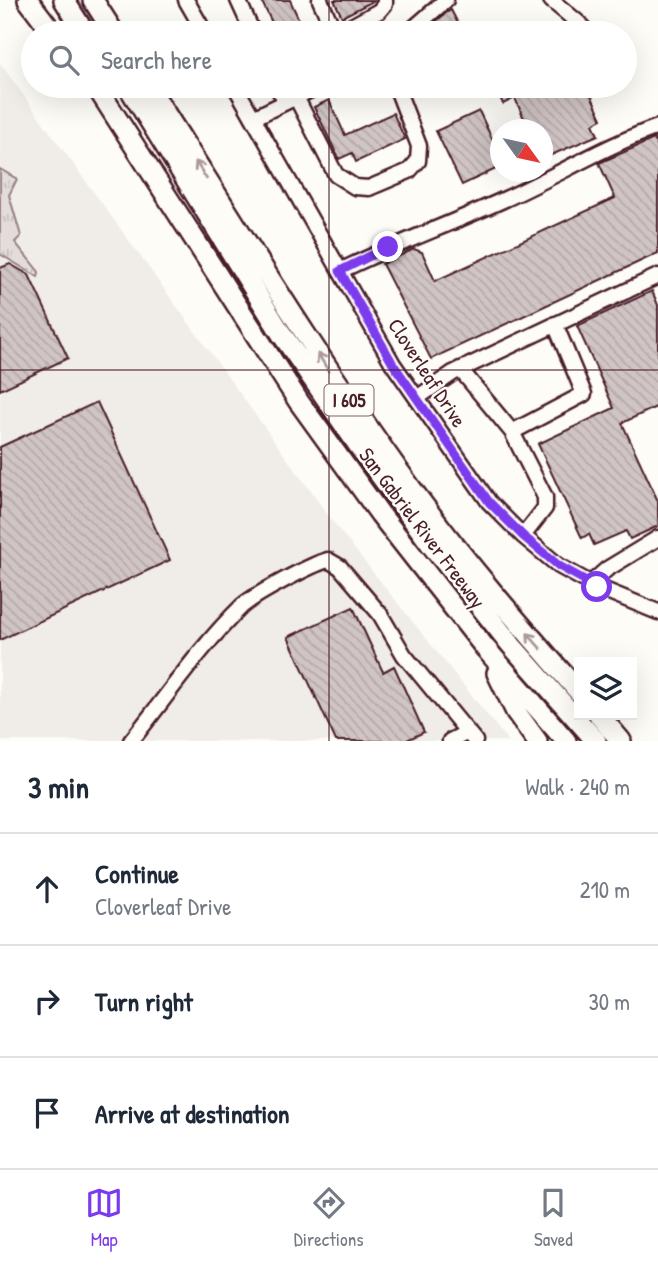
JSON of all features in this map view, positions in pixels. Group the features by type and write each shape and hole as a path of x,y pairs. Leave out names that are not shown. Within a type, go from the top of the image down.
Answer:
{"highway":[{"path":"28,0 44,21"},
{"path":"43,0 56,21"},
{"path":"64,0 77,21"},
{"path":"75,0 88,21"},
{"path":"93,0 106,21"},
{"name":"San Gabriel River Freeway","path":"103,98 299,402 380,514 486,649 566,741"},
{"path":"124,98 322,408 408,529 489,631 578,734 588,740"},
{"path":"135,98 281,332 363,452 433,547 588,740"},
{"name":"San Gabriel River Freeway","path":"156,98 334,378 412,490 501,604 574,686"},
{"path":"486,649 516,712 537,741"},
{"path":"604,720 621,741"}],"street":[{"path":"186,0 198,21"},
{"path":"238,0 248,21"},
{"path":"320,0 331,21"},
{"path":"361,21 379,12 385,0"},
{"path":"422,21 446,0"},
{"path":"551,0 575,21"},
{"name":"Cloverleaf Drive","path":"242,98 393,364 489,502 523,536 559,566 590,584 658,612"},
{"path":"253,118 294,98"},
{"path":"297,98 336,175 355,187 369,188 408,171 418,161 419,146 401,98"},
{"path":"340,271 388,247 501,201 624,139 658,127"},
{"path":"416,398 460,369 658,276"},
{"path":"512,432 584,394 555,324"},
{"path":"460,369 512,432 545,498 545,508 523,536"},
{"path":"590,584 607,569 658,538"},
{"path":"131,741 244,604 314,564 328,560 340,567 380,614 404,655 472,737 450,741"}],"shaded area":[{"path":"0,63 21,92 21,98 25,98 336,526 508,741 0,741"}],"green space":[{"path":"0,169 17,179 9,195 21,236 15,242 39,272 38,277 0,254"}],"building":[{"path":"261,0 290,0 300,21 271,21"},
{"path":"334,0 375,0 342,17"},
{"path":"451,10 457,21 436,21"},
{"path":"500,98 515,98 503,104"},
{"path":"515,98 592,98 602,119 593,124 598,135 553,154 553,119 524,119"},
{"path":"329,100 345,135 393,113 405,139 356,162 352,153 339,159 314,107"},
{"path":"479,111 490,135 490,172 462,185 436,131"},
{"path":"654,139 658,148 658,253 431,359 382,264 414,249 422,252 435,281 615,198 599,163"},
{"path":"10,264 29,275 68,358 0,390 0,268"},
{"path":"652,291 658,305 658,406 622,423 658,501 658,526 630,539 626,531 594,545 589,534 582,538 538,444 614,408 577,326"},
{"path":"97,402 170,560 0,640 0,447"},
{"path":"353,607 383,672 394,666 424,732 405,741 336,741 288,637"}],"route":[{"path":"388,247 340,271 393,364 489,502 523,536 559,566 597,587"}]}
